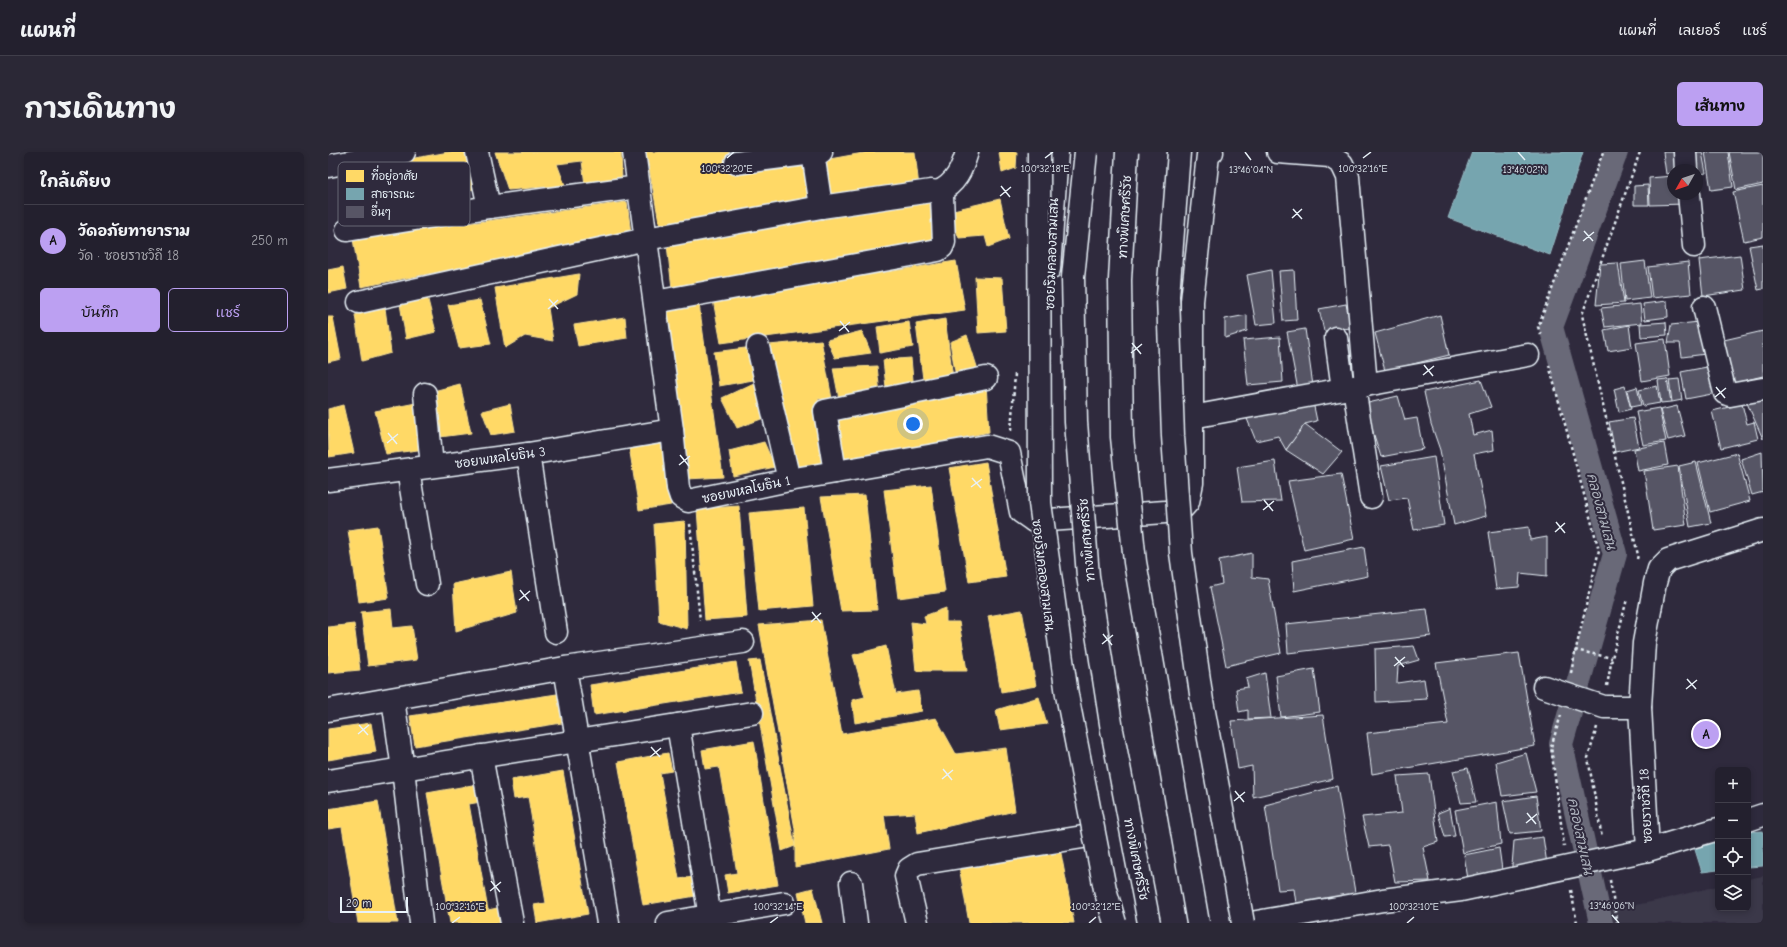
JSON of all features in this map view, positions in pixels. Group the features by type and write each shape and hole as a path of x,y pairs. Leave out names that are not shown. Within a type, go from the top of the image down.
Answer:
{"main road":[{"path":"350,162 404,152"},
{"path":"477,152 489,207"},
{"name":"ซอยพหลโยธิน 1","path":"634,152 672,430 678,488 681,497 688,501 790,480 987,446 1009,453 1021,512 1034,521"},
{"path":"359,302 646,239 821,207 931,191 938,192 946,189 955,180 962,168 968,152"},
{"path":"1039,152 1040,503 1067,695 1105,889 1115,923"},
{"name":"ซอยริมคลองสามเสน","path":"1057,152 1049,258 1048,464 1034,521 1063,713 1107,923"},
{"name":"ทางพิเศษศรีรัช","path":"1086,152 1073,277 1076,422 1088,576 1112,730 1149,923"},
{"name":"ทางพิเศษศรีรัช","path":"1127,152 1120,280 1122,437 1135,562 1198,923"},
{"path":"1179,152 1168,296 1173,436 1181,553 1202,700 1243,923"},
{"path":"1034,521 1180,511 1188,502 1192,483 1192,301 1208,155 1212,152"},
{"path":"1278,152 1330,156 1342,164 1348,177 1354,387 1370,497"},
{"path":"1684,152 1685,164"},
{"path":"736,163 817,153 821,207"},
{"path":"328,166 338,164"},
{"path":"470,210 639,187"},
{"path":"655,302 938,250 942,247 944,242 942,196 938,192"},
{"path":"1690,200 1694,246"},
{"path":"347,230 372,226"},
{"path":"1704,307 1725,393 1730,396 1763,389"},
{"path":"1336,338 1354,387"},
{"path":"758,346 790,480"},
{"path":"1192,417 1539,351"},
{"path":"835,472 825,411 986,378"},
{"path":"425,394 432,466"},
{"name":"ซอยพหลโยธิน 3","path":"328,480 528,454 672,430"},
{"path":"528,454 556,632"},
{"path":"408,470 427,584"},
{"path":"1180,511 1187,574 1217,755 1252,923"},
{"name":"ซอยราชวิถี 18","path":"1252,923 1352,914 1461,890 1566,858 1605,852 1648,850 1640,707 1644,643 1659,569 1668,560 1763,530"},
{"path":"328,710 565,668 743,642"},
{"path":"565,668 608,923"},
{"path":"1544,687 1564,703 1601,715 1640,707"},
{"path":"393,699 403,769 421,923"},
{"path":"328,781 752,713"},
{"path":"678,725 710,919"},
{"path":"481,756 512,923"},
{"path":"1751,819 1763,815"},
{"path":"1648,850 1715,830"},
{"path":"917,923 906,876 910,869 917,864 1089,836"},
{"path":"851,883 856,923"},
{"path":"668,923 710,919 784,903"}],"path":[{"path":"1603,152 1538,327 1539,351 1599,550 1575,652 1612,658"},
{"path":"1636,562 1638,555 1582,315 1640,152"},
{"path":"688,501 700,620"},
{"path":"1605,852 1588,758 1601,715 1612,658 1629,592"},
{"path":"1564,703 1551,747 1566,858"},
{"path":"1611,889 1617,923"},
{"path":"1573,900 1577,923"}],"shaded area":[{"path":"1763,876 1763,923 1611,923 1608,910 1651,902 1715,887 1715,911 1751,911 1751,878"}],"building: ที่อยู่อาศัย":[{"path":"449,152 470,152 479,188 470,190 470,162 392,162"},
{"path":"495,152 621,152 622,181 585,185 582,161 557,164 565,185 508,190"},
{"path":"646,152 729,152 732,168 803,157 816,206 660,227"},
{"path":"869,152 915,152 919,187 831,203 824,160"},
{"path":"999,152 1017,152 1016,168 1002,173"},
{"path":"1000,199 1009,239 988,247 985,236 959,238 949,211"},
{"path":"627,202 631,234 361,287 353,239 449,226 470,226 470,223"},
{"path":"929,202 936,245 672,288 667,245"},
{"path":"956,261 965,310 721,343 713,300"},
{"path":"343,267 347,289 328,293 328,270"},
{"path":"579,274 577,294 548,308 553,341 525,336 505,348 495,288"},
{"path":"975,277 1002,278 1006,331 978,333"},
{"path":"426,292 436,332 406,339 399,298"},
{"path":"480,300 491,344 459,348 448,305"},
{"path":"699,304 723,477 687,479 668,309"},
{"path":"385,308 391,353 362,361 355,315"},
{"path":"328,317 333,317 341,359 328,362"},
{"path":"625,317 627,338 578,346 574,325"},
{"path":"945,319 953,378 923,379 916,324"},
{"path":"909,322 913,347 880,353 877,327"},
{"path":"862,331 871,353 835,358 827,340"},
{"path":"967,335 979,373 956,377 950,342"},
{"path":"821,340 832,399 818,399 829,465 789,470 769,345"},
{"path":"753,347 759,379 719,386 714,352"},
{"path":"911,358 914,391 887,396 883,360"},
{"path":"877,366 880,394 840,404 833,368"},
{"path":"756,382 764,418 737,428 722,398"},
{"path":"460,384 471,433 440,437 426,393"},
{"path":"986,384 989,432 840,463 830,417"},
{"path":"416,403 426,449 386,454 375,411"},
{"path":"510,404 515,431 491,435 482,411"},
{"path":"343,405 354,453 329,457 328,409"},
{"path":"661,441 671,505 639,510 629,446"},
{"path":"764,442 775,467 733,476 729,451"},
{"path":"986,462 1006,577 969,582 949,468"},
{"path":"931,485 945,592 898,598 884,490"},
{"path":"865,495 877,610 841,611 821,497"},
{"path":"739,506 747,617 705,620 697,509"},
{"path":"804,508 813,606 759,611 749,513"},
{"path":"685,521 687,629 659,621 654,524"},
{"path":"378,526 389,598 359,602 348,530"},
{"path":"511,572 517,613 456,631 453,584"},
{"path":"946,608 946,622 959,622 967,671 916,671 911,622 926,624 924,616"},
{"path":"391,609 393,628 412,626 417,660 368,666 361,612"},
{"path":"1022,610 1036,686 1001,692 988,616"},
{"path":"821,620 842,734 936,718 956,754 1006,748 1015,811 918,833 915,813 884,815 889,849 795,867 795,829 759,625"},
{"path":"354,624 360,670 328,673 328,627"},
{"path":"886,646 896,694 918,691 922,711 855,723 852,700 865,697 853,655"},
{"path":"760,660 795,846 782,851 749,661"},
{"path":"736,662 741,692 594,715 590,685"},
{"path":"557,694 562,723 415,746 410,716"},
{"path":"1039,697 1047,724 1000,730 996,710"},
{"path":"371,723 376,752 328,760 328,729"},
{"path":"754,741 778,885 728,893 725,875 737,873 719,767 705,769 702,750"},
{"path":"668,753 672,771 660,773 679,879 693,877 696,896 643,905 618,762"},
{"path":"563,771 588,914 537,923 534,905 546,903 528,797 514,799 511,780"},
{"path":"478,784 481,802 469,804 488,910 502,907 505,923 450,923 427,793"},
{"path":"378,801 398,923 358,923 342,827 328,829 328,809"},
{"path":"1060,848 1074,923 969,923 959,866"},
{"path":"813,888 822,923 805,923 798,892"}],"building: สาธารณะ":[{"path":"1472,152 1583,152 1550,255 1448,218"},
{"path":"1763,831 1763,866 1751,867 1751,832"},
{"path":"1715,834 1715,870 1702,872 1691,837"}],"building: อื่นๆ":[{"path":"1663,152 1679,152 1681,164 1667,164 1666,174"},
{"path":"1686,152 1702,152 1706,173 1703,174 1703,164 1688,164"},
{"path":"1705,152 1728,152 1733,187 1711,190"},
{"path":"1729,152 1763,152 1763,184 1736,190"},
{"path":"1667,176 1667,200 1685,200 1686,204 1650,205 1649,178"},
{"path":"1648,185 1649,205 1634,205 1634,186"},
{"path":"1763,186 1763,237 1744,241 1733,192"},
{"path":"1763,244 1763,289 1758,290 1749,246"},
{"path":"1740,255 1745,290 1703,296 1699,260"},
{"path":"1645,261 1650,298 1625,301 1621,264"},
{"path":"1688,262 1691,294 1652,298 1648,267"},
{"path":"1618,263 1624,303 1596,305 1600,264"},
{"path":"1271,270 1276,323 1256,325 1247,275"},
{"path":"1294,270 1297,320 1283,321 1279,271"},
{"path":"1667,301 1668,317 1645,320 1643,304"},
{"path":"1346,304 1351,328 1324,331 1319,309"},
{"path":"1640,304 1642,323 1605,327 1601,308"},
{"path":"1247,315 1247,331 1225,338 1225,319"},
{"path":"1440,315 1449,355 1385,371 1375,333"},
{"path":"1666,322 1667,335 1641,337 1640,324"},
{"path":"1699,322 1706,354 1682,357 1680,343 1668,343 1671,325"},
{"path":"1629,325 1632,347 1608,351 1604,330"},
{"path":"1305,329 1314,393 1299,395 1287,332"},
{"path":"1763,331 1763,376 1734,383 1724,340"},
{"path":"1280,337 1283,382 1248,385 1243,340"},
{"path":"1665,339 1670,376 1642,381 1636,343"},
{"path":"1712,366 1717,393 1686,399 1681,372"},
{"path":"1667,379 1671,402 1661,403 1658,380"},
{"path":"1679,379 1682,400 1672,402 1669,380"},
{"path":"1481,380 1491,407 1469,414 1473,435 1492,430 1494,450 1474,454 1486,516 1454,525 1440,450 1431,424 1424,392"},
{"path":"1625,386 1631,409 1619,412 1614,389"},
{"path":"1657,386 1660,403 1643,406 1639,390"},
{"path":"1637,387 1641,405 1631,407 1627,390"},
{"path":"1398,396 1405,420 1417,418 1423,449 1381,457 1364,404"},
{"path":"1763,399 1763,439 1747,403"},
{"path":"1313,402 1317,421 1305,424 1286,450 1278,436 1256,441 1243,409"},
{"path":"1742,404 1747,424 1754,422 1758,439 1721,448 1712,411"},
{"path":"1677,406 1685,436 1668,440 1660,410"},
{"path":"1659,408 1666,441 1643,445 1636,412"},
{"path":"1633,418 1639,447 1615,452 1609,422"},
{"path":"1305,424 1342,452 1323,474 1286,450"},
{"path":"1664,443 1668,465 1638,471 1634,449"},
{"path":"1762,452 1763,492 1752,495 1741,459"},
{"path":"1737,453 1750,501 1710,512 1698,463"},
{"path":"1434,457 1444,525 1414,530 1407,498 1389,500 1381,466"},
{"path":"1275,461 1281,501 1242,502 1237,467"},
{"path":"1696,462 1711,523 1690,527 1679,466"},
{"path":"1678,466 1686,525 1653,530 1644,471"},
{"path":"1341,474 1354,539 1304,550 1288,481"},
{"path":"1529,527 1530,540 1547,537 1547,576 1520,573 1519,587 1496,589 1488,532"},
{"path":"1364,547 1368,576 1294,591 1292,561"},
{"path":"1252,553 1252,577 1268,579 1281,653 1226,666 1210,587 1222,584 1219,560"},
{"path":"1427,609 1431,636 1288,653 1286,624"},
{"path":"1414,646 1419,660 1398,666 1397,683 1424,679 1427,699 1376,702 1375,649"},
{"path":"1519,653 1535,746 1372,774 1367,733 1448,724 1436,663"},
{"path":"1314,669 1320,712 1281,717 1276,676"},
{"path":"1265,673 1271,718 1248,719 1248,710 1239,712 1236,689 1248,687 1246,679"},
{"path":"1323,715 1333,779 1253,797 1252,766 1238,769 1231,721"},
{"path":"1526,753 1536,792 1502,796 1496,762"},
{"path":"1468,768 1476,802 1461,803 1453,771"},
{"path":"1429,774 1438,842 1423,847 1430,881 1395,882 1388,845 1369,847 1362,817 1402,813 1397,776"},
{"path":"1337,786 1356,898 1297,911 1294,889 1278,890 1265,805"},
{"path":"1536,796 1541,831 1510,834 1503,801"},
{"path":"1497,802 1501,844 1463,853 1455,810"},
{"path":"1450,808 1455,836 1445,837 1438,813"},
{"path":"1543,837 1548,871 1511,878 1514,841"},
{"path":"1499,848 1503,877 1469,885 1464,855"}],"waterway":[{"name":"คลองสามเสน","path":"1601,923 1561,744 1615,554 1551,327 1616,152"}],"place":[{"name":"วัดอภัยทายาราม","path":"1706,734"}]}
